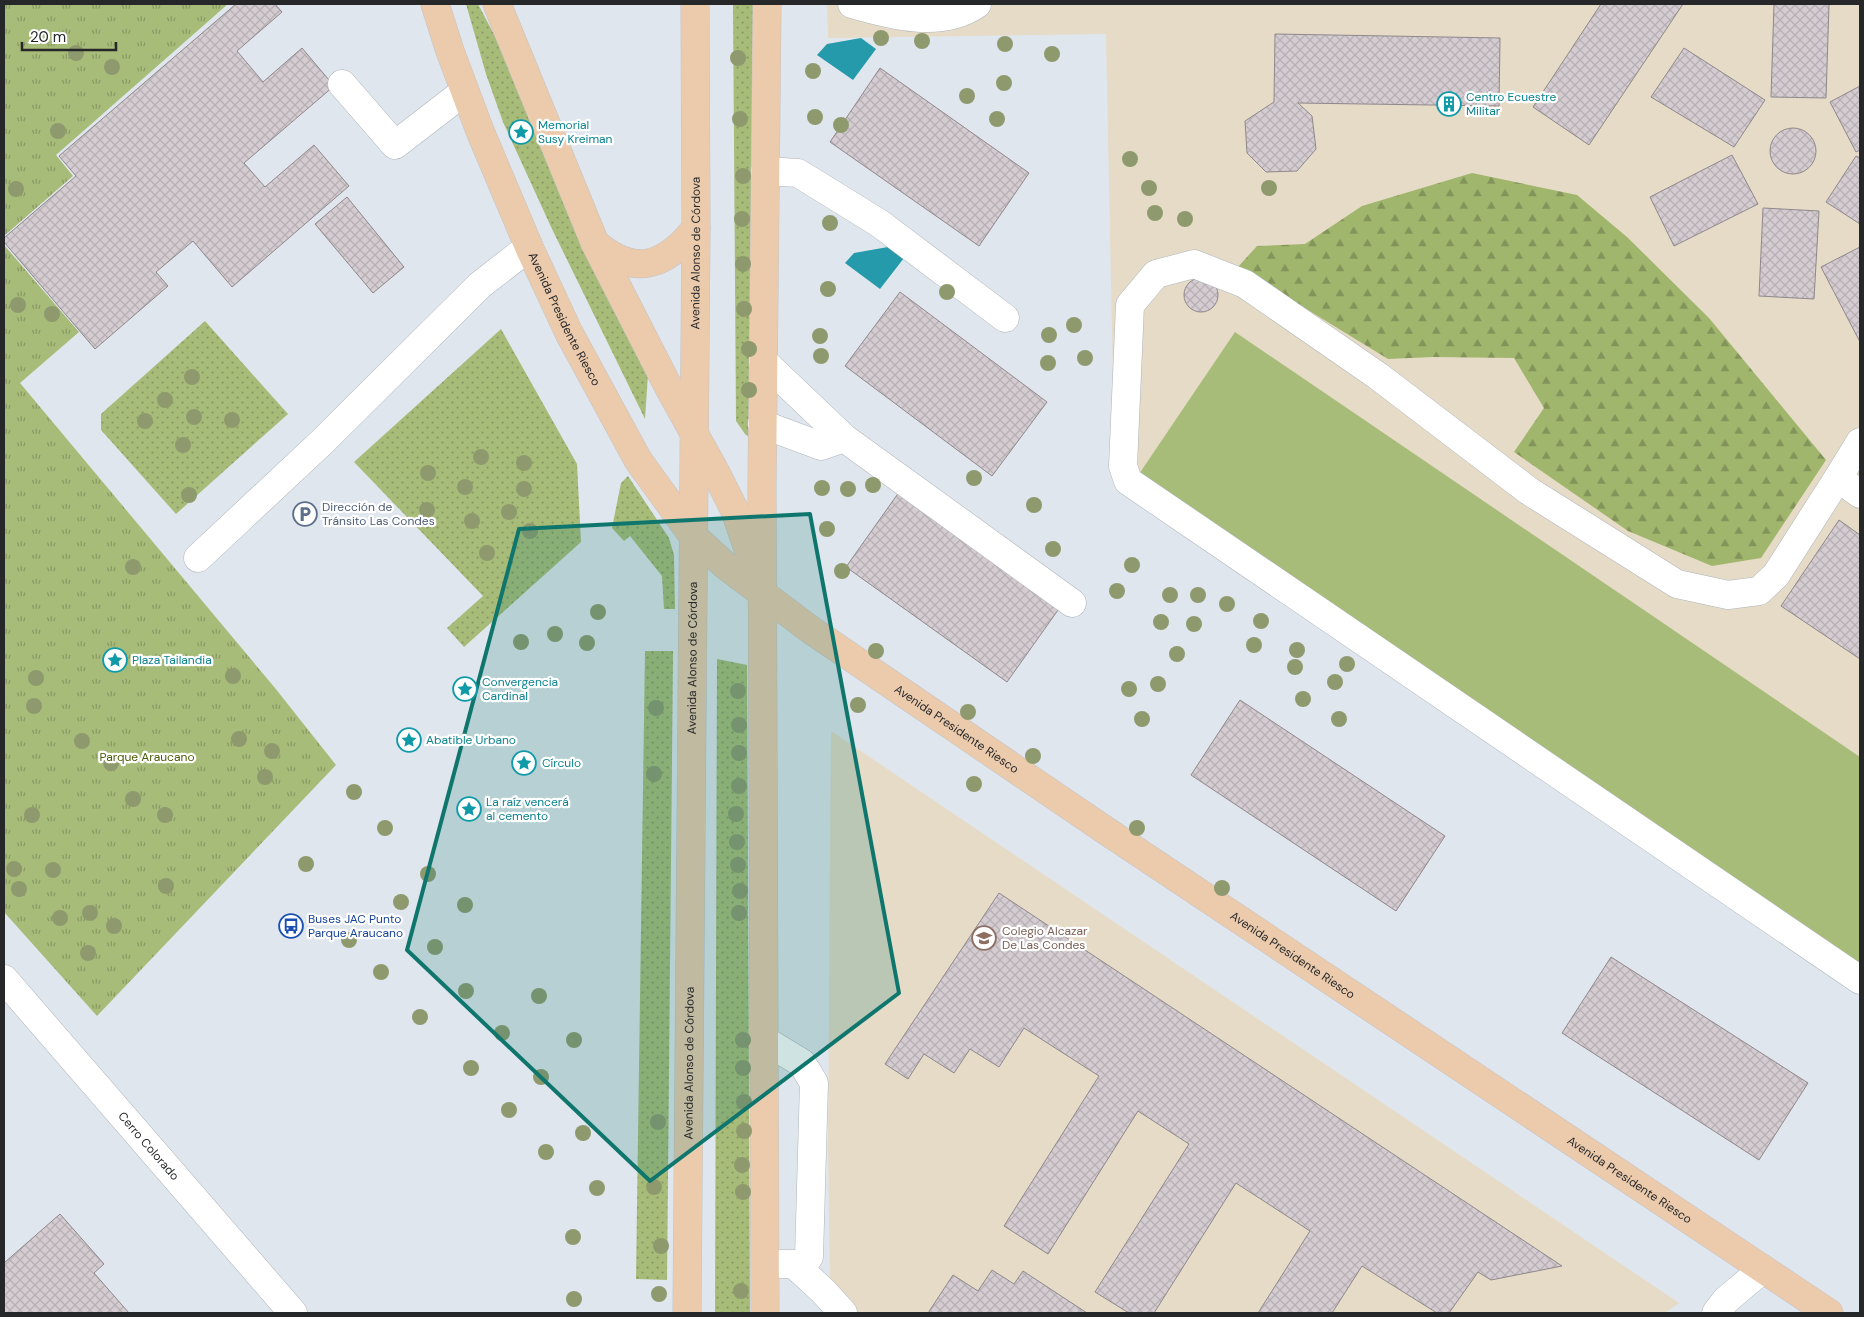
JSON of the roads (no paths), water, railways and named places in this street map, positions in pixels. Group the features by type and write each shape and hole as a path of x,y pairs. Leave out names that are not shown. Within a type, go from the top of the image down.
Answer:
{"main road":[{"name":"Avenida Presidente Riesco","path":"435,4 465,91 529,248 569,333 638,460 693,536 726,566 811,630 1102,828 1828,1313"},
{"path":"497,4 595,243 694,436 716,473 734,511 762,592"},
{"name":"Avenida Alonso de Córdova","path":"687,1313 696,228 695,4"},
{"path":"765,1313 762,424 767,4"},
{"path":"595,243 609,255 626,262 644,264 662,260 681,247 696,228"}],"street":[{"path":"852,4 884,14 935,19 970,8 976,4"},
{"path":"342,84 395,145 465,91"},
{"path":"765,171 782,170 798,173 879,223 1005,318"},
{"path":"198,558 323,441 480,284 529,248"},
{"path":"1860,442 1776,575 1759,592 1728,595 1677,584 1529,491 1378,376 1245,284 1194,264 1156,274 1130,305 1123,466 1128,481 1860,980"},
{"path":"763,361 844,438 1072,603"},
{"path":"762,424 821,446 844,438"},
{"path":"1838,478 1860,494"},
{"name":"Cerro Colorado","path":"4,979 293,1313"},
{"path":"764,1040 802,1064 814,1083 809,1257 799,1269"},
{"path":"766,1264 794,1264 843,1313"},
{"path":"1716,1313 1726,1300 1763,1269"}],"water":[{"path":"861,38 876,49 853,80 817,55 827,44"},
{"path":"888,247 904,258 880,289 845,263 854,253"}],"place":[{"name":"Centro Ecuestre Militar","path":"1449,104"},
{"name":"Memorial Susy Kreiman","path":"521,132"},
{"name":"Dirección de Tránsito Las Condes","path":"305,514"},
{"name":"Plaza Tailandia","path":"115,660"},
{"name":"Convergencia Cardinal","path":"465,689"},
{"name":"Abatible Urbano","path":"409,740"},
{"name":"Círculo","path":"524,763"},
{"name":"La raíz vencerá al cemento","path":"469,809"},
{"name":"Buses JAC Punto Parque Araucano","path":"291,926"},
{"name":"Colegio Alcazar De Las Condes","path":"984,938"}],"park label":[{"name":"Parque Araucano","path":"147,757"}]}
